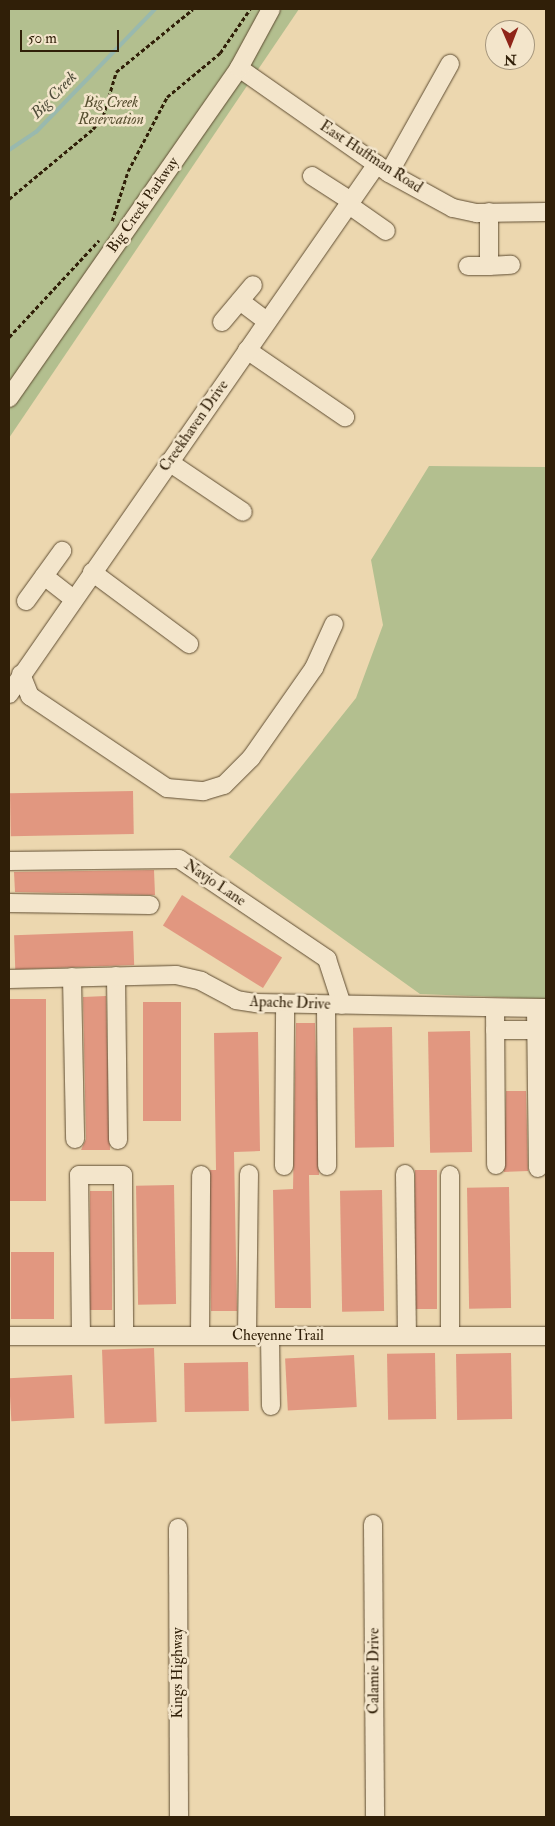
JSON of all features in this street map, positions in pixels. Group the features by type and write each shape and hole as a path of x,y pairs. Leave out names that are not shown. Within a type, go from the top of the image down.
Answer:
{"street":[{"name":"Big Creek Parkway","path":"9,398 239,68 271,9"},
{"name":"Creekhaven Drive","path":"13,682 350,203 383,168 450,64"},
{"name":"East Huffman Road","path":"239,68 383,168 453,208 489,212 546,212"},
{"path":"312,176 386,230"},
{"path":"489,212 489,266"},
{"path":"468,266 511,265"},
{"path":"222,322 253,285"},
{"path":"240,301 267,321"},
{"path":"247,350 345,417"},
{"path":"169,462 243,512"},
{"path":"26,601 62,550"},
{"path":"92,572 189,644"},
{"path":"44,576 73,599"},
{"path":"13,682 30,696 167,788 204,791 224,784 251,758 314,668 334,624"},
{"name":"Navjo Lane","path":"9,861 179,859 327,959 334,1005 327,1166"},
{"path":"9,903 150,905"},
{"name":"Apache Drive","path":"9,979 176,975 201,981 236,1000 285,1004 541,1008"},
{"path":"116,976 118,1140"},
{"path":"72,977 75,1140"},
{"path":"284,1166 285,1004"},
{"path":"495,1008 496,1165"},
{"path":"538,1168 536,1030 541,1008"},
{"path":"495,1030 536,1030"},
{"path":"247,1336 248,1174"},
{"path":"405,1174 407,1336"},
{"path":"81,1336 79,1175 123,1175 124,1336"},
{"path":"200,1336 201,1175"},
{"path":"450,1175 450,1336"},
{"name":"Cheyenne Trail","path":"9,1336 546,1336"},
{"path":"270,1336 271,1406"},
{"name":"Calamie Drive","path":"373,1524 375,1817"},
{"name":"Kings Highway","path":"178,1528 179,1817"}],"path":[{"path":"9,199 93,129 103,116 116,72 194,9"},
{"path":"108,230 128,171 167,97 220,53 250,9"},
{"path":"9,337 102,237"}],"green space":[{"name":"Big Creek Reservation","path":"9,9 299,9 9,438"},
{"path":"429,466 546,467 546,999 420,994 229,857 356,698 383,625 371,560"}],"building":[{"path":"133,791 134,834 11,836 10,793"},
{"path":"154,870 155,895 15,892 14,872"},
{"path":"182,895 282,958 263,988 163,926"},
{"path":"133,931 134,965 15,969 14,935"},
{"path":"106,996 110,1150 81,1150 86,1139 83,997"},
{"path":"9,999 46,999 46,1201 9,1201"},
{"path":"143,1002 181,1002 181,1121 143,1121"},
{"path":"296,1023 315,1023 319,1175 309,1175 311,1308 275,1308 273,1190 293,1189"},
{"path":"392,1027 394,1147 355,1148 353,1028"},
{"path":"470,1031 472,1152 430,1153 428,1032"},
{"path":"258,1032 260,1151 234,1152 237,1311 211,1311 210,1170 216,1170 214,1033"},
{"path":"506,1091 526,1091 528,1171 504,1172"},
{"path":"415,1170 437,1170 437,1309 415,1309"},
{"path":"174,1185 176,1304 138,1305 136,1186"},
{"path":"509,1187 511,1308 469,1309 467,1188"},
{"path":"382,1190 384,1311 342,1312 340,1191"},
{"path":"90,1191 112,1191 112,1310 90,1310"},
{"path":"11,1252 54,1252 54,1319 11,1319"},
{"path":"154,1348 157,1422 105,1424 102,1350"},
{"path":"435,1353 436,1419 388,1420 387,1354"},
{"path":"511,1353 512,1419 457,1420 456,1354"},
{"path":"354,1355 357,1407 288,1411 285,1359"},
{"path":"248,1362 249,1411 185,1412 184,1363"},
{"path":"72,1375 74,1418 11,1421 9,1378"}],"waterway":[{"name":"Big Creek","path":"9,150 36,132 155,9"}]}
